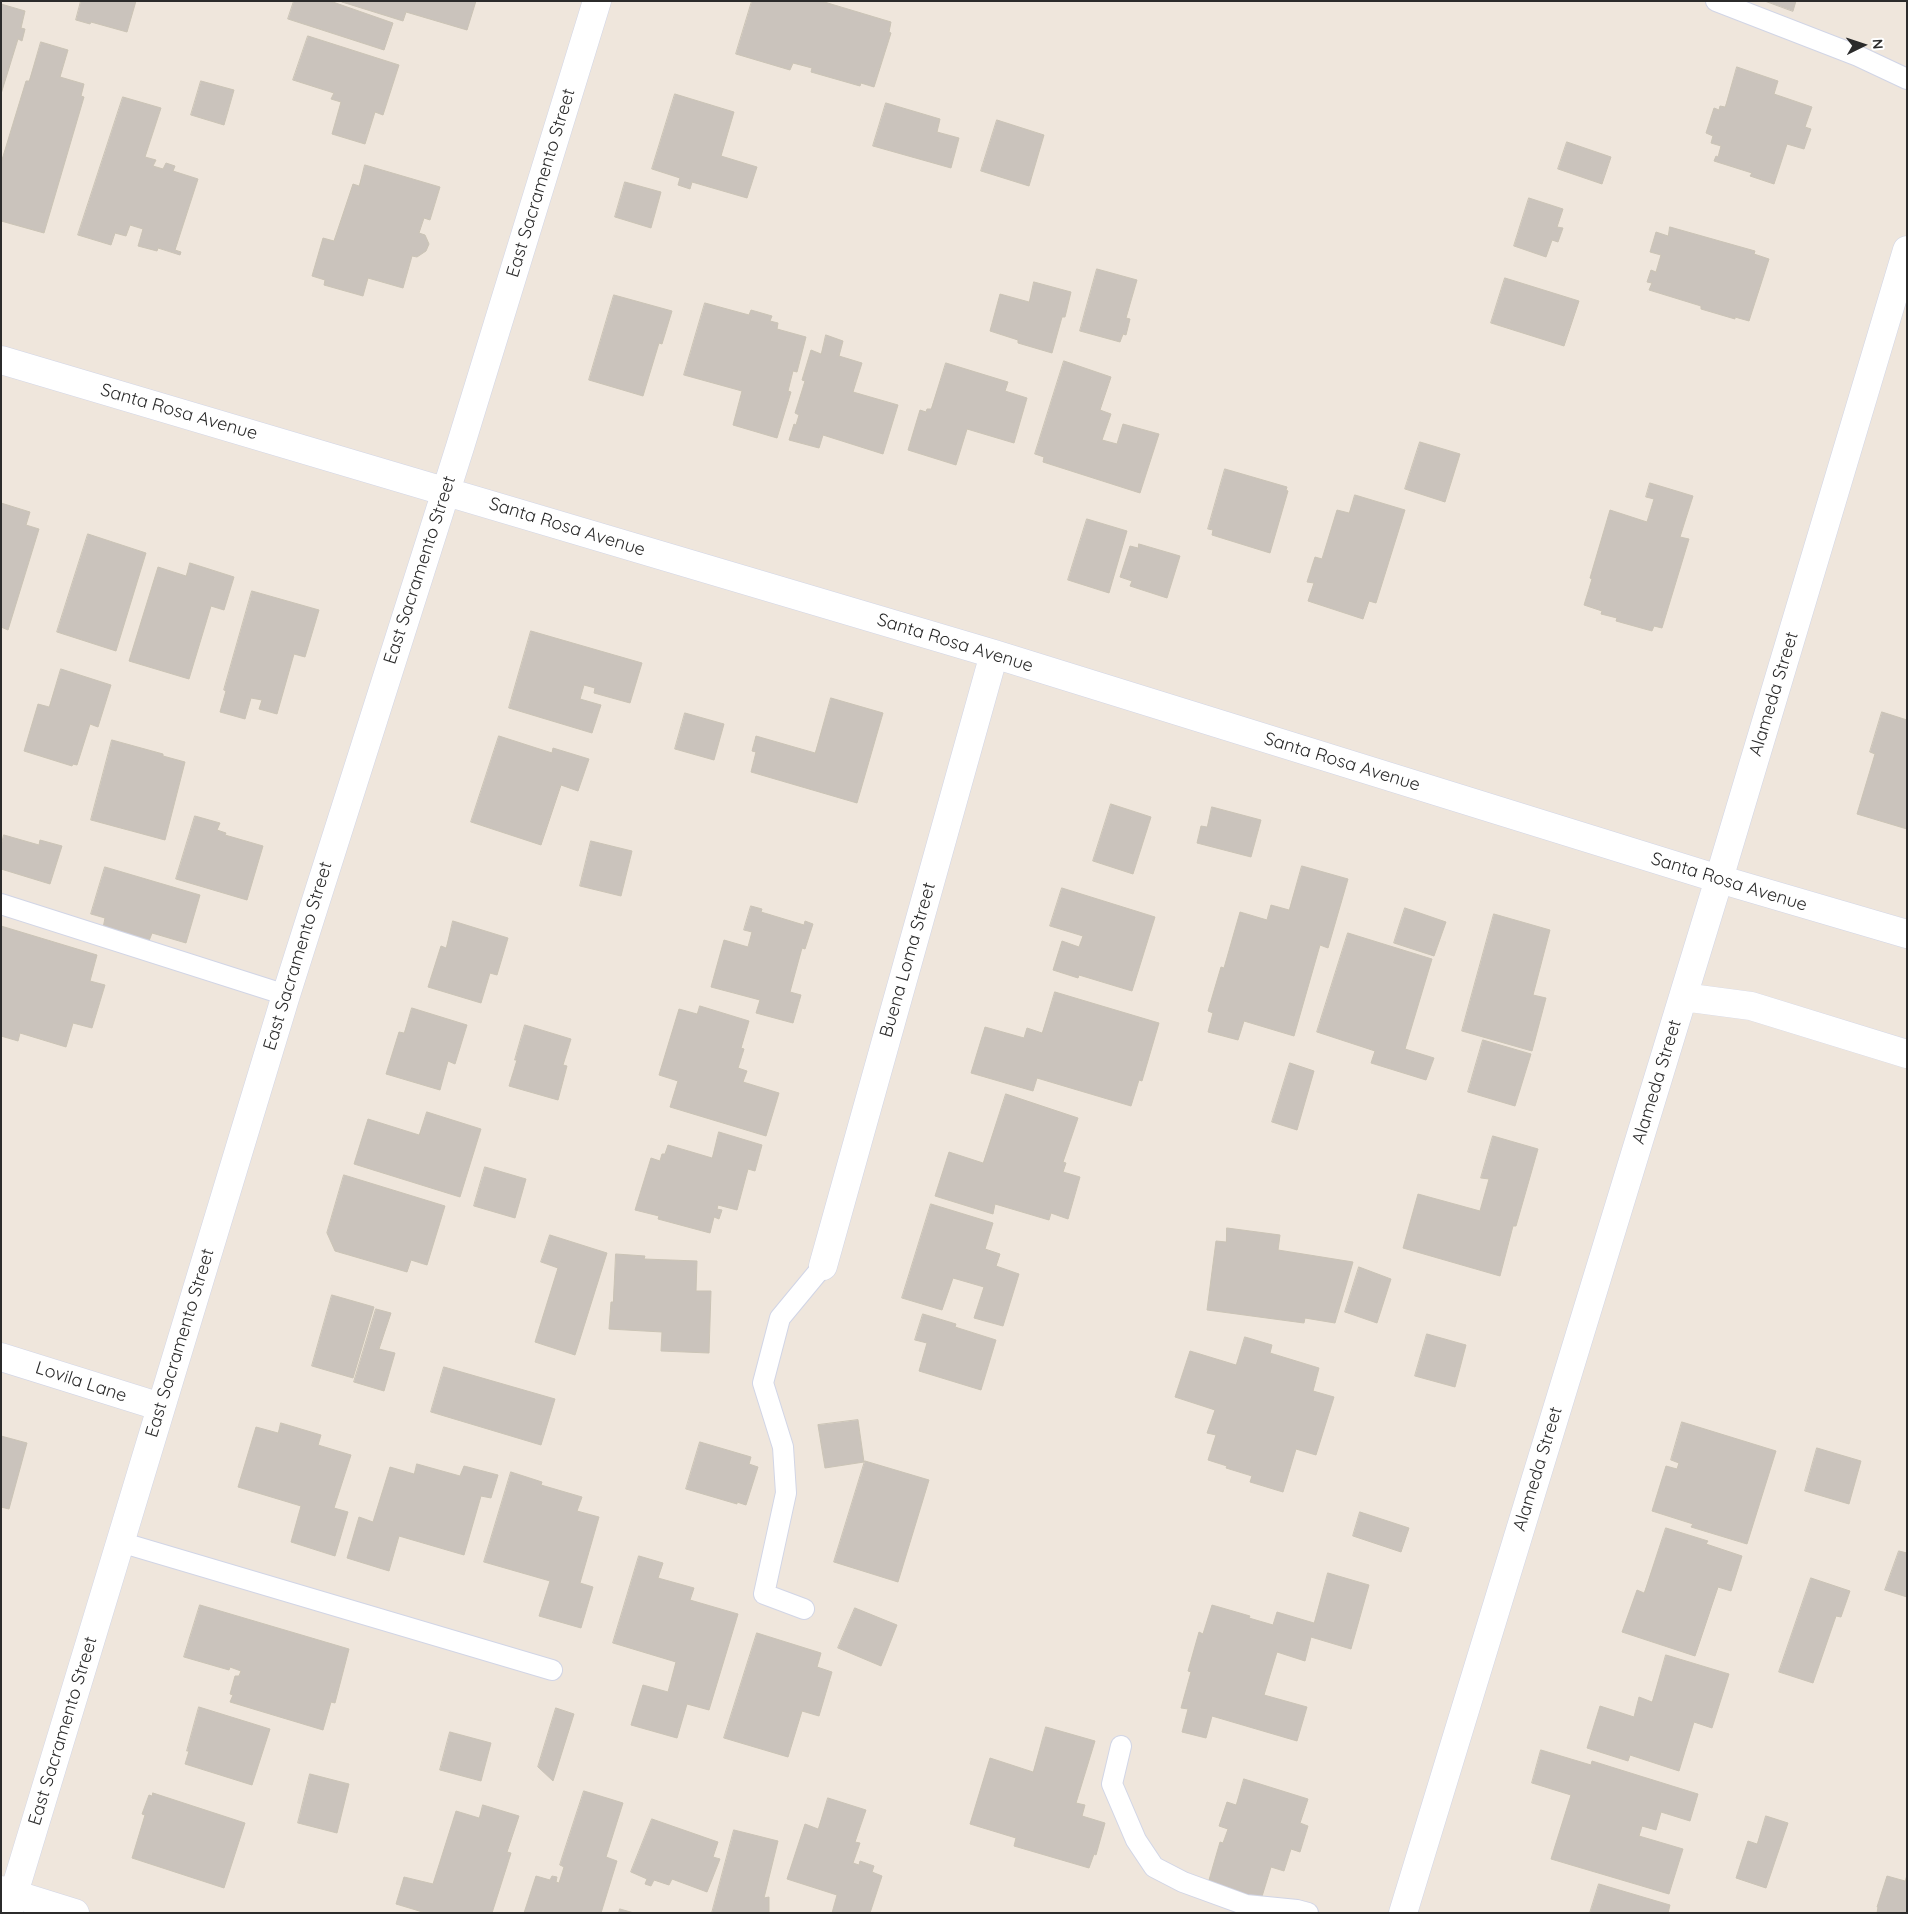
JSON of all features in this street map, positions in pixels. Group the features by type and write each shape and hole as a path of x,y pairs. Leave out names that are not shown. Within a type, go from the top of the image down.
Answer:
{"street":[{"name":"East Sacramento Street","path":"8,1899 120,1542 286,995 460,447 597,1"},
{"name":"Alameda Street","path":"1403,1913 1719,879 1907,250"},
{"name":"Santa Rosa Avenue","path":"1,360 994,654 1719,879 1907,934"},
{"name":"Buena Loma Street","path":"823,1266 994,654"},
{"path":"1683,997 1752,1006 1907,1054"},
{"name":"Lovila Lane","path":"1,1357 161,1407"},
{"path":"8,1899 75,1913"}],"lane":[{"path":"1716,1 1858,56 1907,79"},
{"path":"1,904 286,995"},
{"path":"804,1609 764,1594 786,1493 782,1447 764,1383 780,1318 823,1266"},
{"path":"120,1542 552,1670"},
{"path":"1121,1746 1112,1784 1136,1840 1154,1867 1183,1882 1246,1905 1297,1910 1308,1913"}],"building":[{"path":"81,1 136,1 127,32 76,20"},
{"path":"294,1 330,1 393,23 384,50 288,19"},
{"path":"476,1 467,30 406,12 403,21 342,2"},
{"path":"752,1 821,1 891,22 889,32 891,33 874,87 861,83 860,86 811,72 812,68 793,63 790,70 736,54"},
{"path":"1765,1 1796,1 1793,11"},
{"path":"1,4 25,11 21,28 25,29 22,41 18,39 1,94"},
{"path":"308,36 399,65 383,115 375,112 365,144 332,134 341,102 331,99 334,93 293,80"},
{"path":"41,42 68,50 60,77 84,84 81,96 84,97 44,233 1,221 1,163 26,81 29,81"},
{"path":"1737,67 1778,81 1774,94 1812,107 1805,127 1811,129 1804,149 1787,144 1774,184 1750,176 1752,173 1714,161 1716,156 1718,157 1721,146 1711,143 1713,136 1706,133 1714,108 1719,110 1720,106 1725,107"},
{"path":"201,81 234,90 224,125 191,115"},
{"path":"675,94 734,112 721,156 757,167 747,198 692,182 690,189 678,185 680,178 652,169"},
{"path":"123,97 161,108 145,157 156,160 153,166 163,169 166,163 175,166 173,171 198,179 175,250 181,252 180,255 158,248 157,251 138,246 143,229 130,225 126,236 115,233 111,245 78,235"},
{"path":"886,103 940,119 937,132 959,138 951,168 873,146"},
{"path":"997,120 1044,135 1029,186 981,171"},
{"path":"1567,142 1611,157 1602,184 1558,169"},
{"path":"365,165 440,187 430,220 424,218 419,233 425,235 429,244 426,251 417,257 412,256 403,288 368,278 363,296 324,285 325,280 312,276 323,238 334,241 353,184 359,186"},
{"path":"625,182 661,192 651,228 615,217"},
{"path":"1529,198 1563,209 1557,227 1563,228 1558,242 1552,240 1546,257 1514,246"},
{"path":"1670,227 1755,251 1754,254 1769,259 1749,321 1701,309 1701,306 1649,290 1652,283 1647,282 1651,270 1656,272 1661,255 1650,252 1656,232 1668,236"},
{"path":"1097,269 1137,280 1126,318 1130,319 1126,335 1123,334 1120,342 1080,331"},
{"path":"1505,278 1579,301 1564,346 1491,323"},
{"path":"1034,282 1071,292 1065,317 1062,317 1052,353 1018,343 1018,340 990,331 1000,294 1029,302"},
{"path":"614,295 672,311 662,344 659,343 643,396 589,380"},
{"path":"705,303 749,315 751,310 772,316 770,321 778,323 777,329 806,337 797,372 793,371 788,391 791,392 777,438 733,425 742,391 684,375"},
{"path":"826,335 843,341 839,356 862,363 853,392 898,405 883,454 823,435 819,448 789,440 799,415 795,413 805,381 802,380 811,350 821,354"},
{"path":"1064,361 1111,377 1100,410 1111,414 1102,440 1117,444 1123,424 1159,434 1140,493 1043,462 1044,457 1035,454"},
{"path":"946,363 1008,382 1005,391 1027,398 1014,443 967,429 956,465 908,450 920,410 926,412 927,409 931,409"},
{"path":"1420,442 1460,454 1445,502 1405,489"},
{"path":"1225,469 1287,487 1286,490 1288,491 1270,553 1212,535 1213,530 1208,529"},
{"path":"1650,483 1693,496 1680,537 1689,539 1662,628 1654,626 1652,631 1616,621 1617,618 1601,614 1602,611 1584,605 1610,510 1647,522 1654,499 1646,497"},
{"path":"1355,495 1405,510 1376,603 1369,601 1363,619 1308,601 1314,583 1307,582 1315,557 1322,559 1337,510 1349,513"},
{"path":"1,503 30,512 26,525 39,529 8,630 1,627"},
{"path":"1087,519 1127,531 1109,593 1068,580"},
{"path":"88,534 146,553 116,651 57,632"},
{"path":"1139,544 1180,556 1167,598 1130,586 1132,581 1120,577 1130,546 1138,548"},
{"path":"190,563 234,577 224,610 211,606 189,679 129,661 158,567 186,576"},
{"path":"252,591 319,610 305,657 294,654 277,714 259,709 262,700 251,698 245,719 220,712 226,691 224,690"},
{"path":"531,631 642,663 630,703 594,693 595,688 584,685 580,699 601,705 592,733 509,708"},
{"path":"61,669 111,685 98,727 90,724 77,765 73,764 72,766 24,751 38,704 49,707"},
{"path":"831,698 883,713 857,803 751,772 756,752 752,751 756,736 815,753"},
{"path":"1882,712 1907,720 1907,829 1857,814 1875,754 1870,752"},
{"path":"685,713 724,724 714,760 675,749"},
{"path":"499,736 552,753 553,748 589,759 578,791 561,785 541,845 471,822"},
{"path":"112,740 185,762 165,840 91,820"},
{"path":"1111,804 1151,817 1133,874 1093,861"},
{"path":"1212,807 1261,820 1251,857 1197,843 1201,826 1207,827"},
{"path":"195,816 220,823 217,830 226,833 225,835 263,846 247,900 176,879"},
{"path":"4,835 39,845 40,840 62,846 50,884 1,869 1,846"},
{"path":"591,841 632,851 621,896 580,886"},
{"path":"1302,866 1348,879 1328,948 1320,945 1294,1036 1244,1021 1238,1040 1208,1032 1213,1013 1208,1011 1221,967 1224,968 1240,912 1267,920 1271,905 1289,910"},
{"path":"105,867 200,895 186,943 152,933 149,941 103,928 105,918 91,914"},
{"path":"1062,888 1155,917 1132,991 1079,975 1078,978 1053,970 1062,941 1079,947 1083,936 1050,926"},
{"path":"751,906 762,909 761,912 804,925 805,921 813,924 805,949 802,948 790,992 801,995 793,1023 756,1013 760,1000 711,987 724,940 748,947 752,932 744,930"},
{"path":"1405,908 1446,922 1434,956 1394,943"},
{"path":"1494,914 1550,930 1533,995 1546,998 1532,1051 1462,1031"},
{"path":"453,921 508,938 497,975 490,973 481,1003 428,987 441,946 446,948"},
{"path":"1,926 97,955 90,981 105,985 92,1028 73,1023 66,1047 20,1033 18,1041 1,1036"},
{"path":"1348,933 1432,959 1405,1049 1434,1058 1426,1080 1371,1063 1375,1051 1317,1032"},
{"path":"1055,992 1159,1023 1142,1081 1139,1080 1131,1106 1037,1078 1033,1091 971,1073 985,1027 1024,1038 1027,1028 1042,1033"},
{"path":"700,1006 749,1021 741,1048 744,1049 738,1068 747,1071 743,1082 779,1093 766,1136 670,1107 678,1081 659,1075 679,1009 697,1014"},
{"path":"412,1008 467,1025 455,1064 448,1061 440,1090 386,1074 399,1032 404,1033"},
{"path":"525,1025 571,1039 563,1065 567,1066 558,1100 509,1086"},
{"path":"1483,1040 1531,1054 1515,1106 1468,1092"},
{"path":"1290,1063 1314,1071 1297,1130 1272,1122"},
{"path":"1006,1094 1078,1118 1063,1162 1066,1163 1063,1172 1080,1177 1068,1219 1051,1213 1049,1220 995,1204 993,1214 935,1196 949,1152 983,1163"},
{"path":"427,1112 481,1129 460,1197 354,1164 368,1119 419,1135"},
{"path":"719,1132 762,1145 755,1171 748,1169 737,1210 718,1205 717,1209 722,1210 719,1219 714,1217 710,1233 658,1219 659,1216 635,1210 651,1158 660,1161 668,1145 712,1158"},
{"path":"1493,1136 1538,1149 1516,1226 1513,1226 1500,1276 1403,1248 1418,1194 1480,1211 1489,1179 1481,1178"},
{"path":"485,1167 526,1179 515,1218 474,1206"},
{"path":"344,1175 445,1206 427,1265 411,1260 407,1272 335,1251 327,1233"},
{"path":"931,1204 993,1223 985,1249 1000,1254 996,1266 1019,1274 1003,1326 974,1318 984,1287 953,1278 942,1310 902,1298"},
{"path":"1227,1228 1280,1235 1278,1250 1353,1262 1335,1323 1305,1318 1304,1323 1207,1310 1216,1241 1226,1242"},
{"path":"550,1235 607,1253 575,1355 535,1342 558,1268 541,1262"},
{"path":"616,1254 645,1256 644,1259 697,1261 696,1291 711,1291 709,1353 661,1351 662,1332 609,1329"},
{"path":"1359,1267 1391,1279 1377,1323 1345,1312"},
{"path":"332,1295 374,1307 353,1378 312,1366"},
{"path":"376,1309 391,1313 379,1349 395,1353 384,1391 354,1382"},
{"path":"923,1314 956,1324 955,1327 996,1340 981,1390 919,1371 927,1343 915,1340"},
{"path":"1427,1334 1466,1345 1455,1387 1415,1376"},
{"path":"1245,1337 1272,1345 1270,1353 1319,1368 1313,1391 1334,1397 1316,1455 1296,1449 1283,1492 1250,1482 1252,1476 1208,1460 1216,1435 1207,1433 1215,1410 1175,1397 1190,1351 1236,1365"},
{"path":"444,1367 555,1399 541,1445 431,1412"},
{"path":"858,1420 864,1462 825,1468 818,1425"},
{"path":"1682,1422 1776,1451 1747,1544 1691,1527 1693,1524 1652,1511 1666,1466 1677,1469 1679,1463 1671,1460"},
{"path":"281,1423 321,1435 318,1445 351,1455 334,1508 348,1512 335,1556 291,1542 301,1506 238,1487 256,1427 278,1433"},
{"path":"1,1436 27,1443 9,1509 1,1507"},
{"path":"700,1442 751,1457 749,1464 758,1467 746,1505 686,1489"},
{"path":"1817,1448 1861,1461 1849,1504 1805,1491"},
{"path":"865,1461 929,1480 898,1582 834,1562"},
{"path":"417,1464 460,1476 464,1466 498,1475 491,1498 481,1496 464,1555 399,1536 389,1571 347,1558 359,1517 373,1522 390,1467 414,1474"},
{"path":"511,1472 542,1482 541,1485 582,1497 577,1511 599,1517 580,1583 593,1587 581,1628 539,1616 550,1581 484,1562"},
{"path":"1360,1512 1409,1528 1401,1552 1353,1536"},
{"path":"1666,1528 1708,1541 1706,1544 1742,1556 1731,1591 1718,1587 1695,1656 1622,1632 1637,1590 1644,1593"},
{"path":"1899,1551 1907,1553 1907,1597 1885,1590"},
{"path":"639,1556 663,1563 658,1578 694,1588 690,1600 738,1614 709,1710 687,1704 677,1738 631,1725 643,1685 668,1692 676,1662 613,1643"},
{"path":"1328,1573 1369,1585 1351,1649 1311,1637 1305,1661 1277,1652 1264,1695 1307,1707 1297,1741 1212,1716 1206,1738 1182,1732 1188,1709 1181,1708 1191,1672 1188,1671 1199,1632 1203,1634 1212,1605 1273,1625 1277,1612 1314,1623"},
{"path":"1811,1578 1850,1591 1841,1617 1836,1616 1813,1683 1779,1672"},
{"path":"200,1605 349,1649 335,1703 331,1702 323,1730 230,1702 233,1695 230,1694 235,1676 239,1676 241,1671 230,1667 229,1670 184,1657"},
{"path":"855,1608 897,1625 881,1666 838,1648"},
{"path":"757,1633 821,1653 817,1667 832,1672 819,1716 802,1711 788,1757 724,1738"},
{"path":"1666,1655 1729,1674 1712,1728 1694,1722 1679,1771 1630,1755 1628,1761 1587,1748 1600,1706 1634,1717 1639,1697 1652,1702"},
{"path":"199,1707 270,1729 252,1785 185,1764"},
{"path":"556,1708 574,1714 553,1781 538,1767"},
{"path":"1046,1727 1095,1741 1076,1803 1085,1805 1082,1816 1105,1823 1096,1855 1094,1854 1089,1868 1014,1846 1016,1838 970,1824 990,1758 1033,1772"},
{"path":"450,1732 491,1743 481,1781 440,1770"},
{"path":"1541,1750 1591,1765 1592,1761 1698,1794 1690,1821 1661,1812 1656,1830 1642,1826 1639,1836 1683,1849 1669,1894 1551,1859 1571,1795 1532,1783"},
{"path":"310,1774 349,1784 337,1833 298,1823"},
{"path":"1244,1779 1308,1799 1300,1823 1308,1826 1300,1852 1291,1849 1284,1871 1271,1867 1260,1903 1207,1887 1220,1842 1223,1843 1228,1829 1219,1826 1227,1802 1236,1805"},
{"path":"584,1791 623,1803 606,1857 617,1861 601,1913 524,1913 536,1876 550,1880 552,1876 557,1877 556,1882 559,1883 564,1867 560,1865"},
{"path":"153,1793 245,1823 224,1888 132,1858 145,1815 142,1814 149,1795 152,1796"},
{"path":"828,1798 866,1810 855,1842 860,1843 853,1863 859,1865 860,1861 874,1866 872,1872 882,1876 870,1913 832,1913 837,1895 787,1879 805,1824 818,1829"},
{"path":"483,1805 519,1816 507,1852 511,1853 492,1913 426,1913 396,1904 404,1877 433,1884 456,1811 479,1818"},
{"path":"1766,1816 1788,1823 1766,1888 1736,1878 1748,1841 1757,1844"},
{"path":"652,1819 718,1842 713,1857 720,1859 707,1892 672,1879 669,1885 654,1880 651,1886 645,1884 647,1879 631,1872"},
{"path":"734,1830 778,1841 764,1898 769,1897 769,1913 712,1913"},
{"path":"1907,1875 1907,1913 1877,1913 1877,1907 1887,1876 1905,1881"},
{"path":"1599,1884 1670,1905 1668,1913 1590,1913"},
{"path":"620,1909 634,1913 619,1913"}]}
